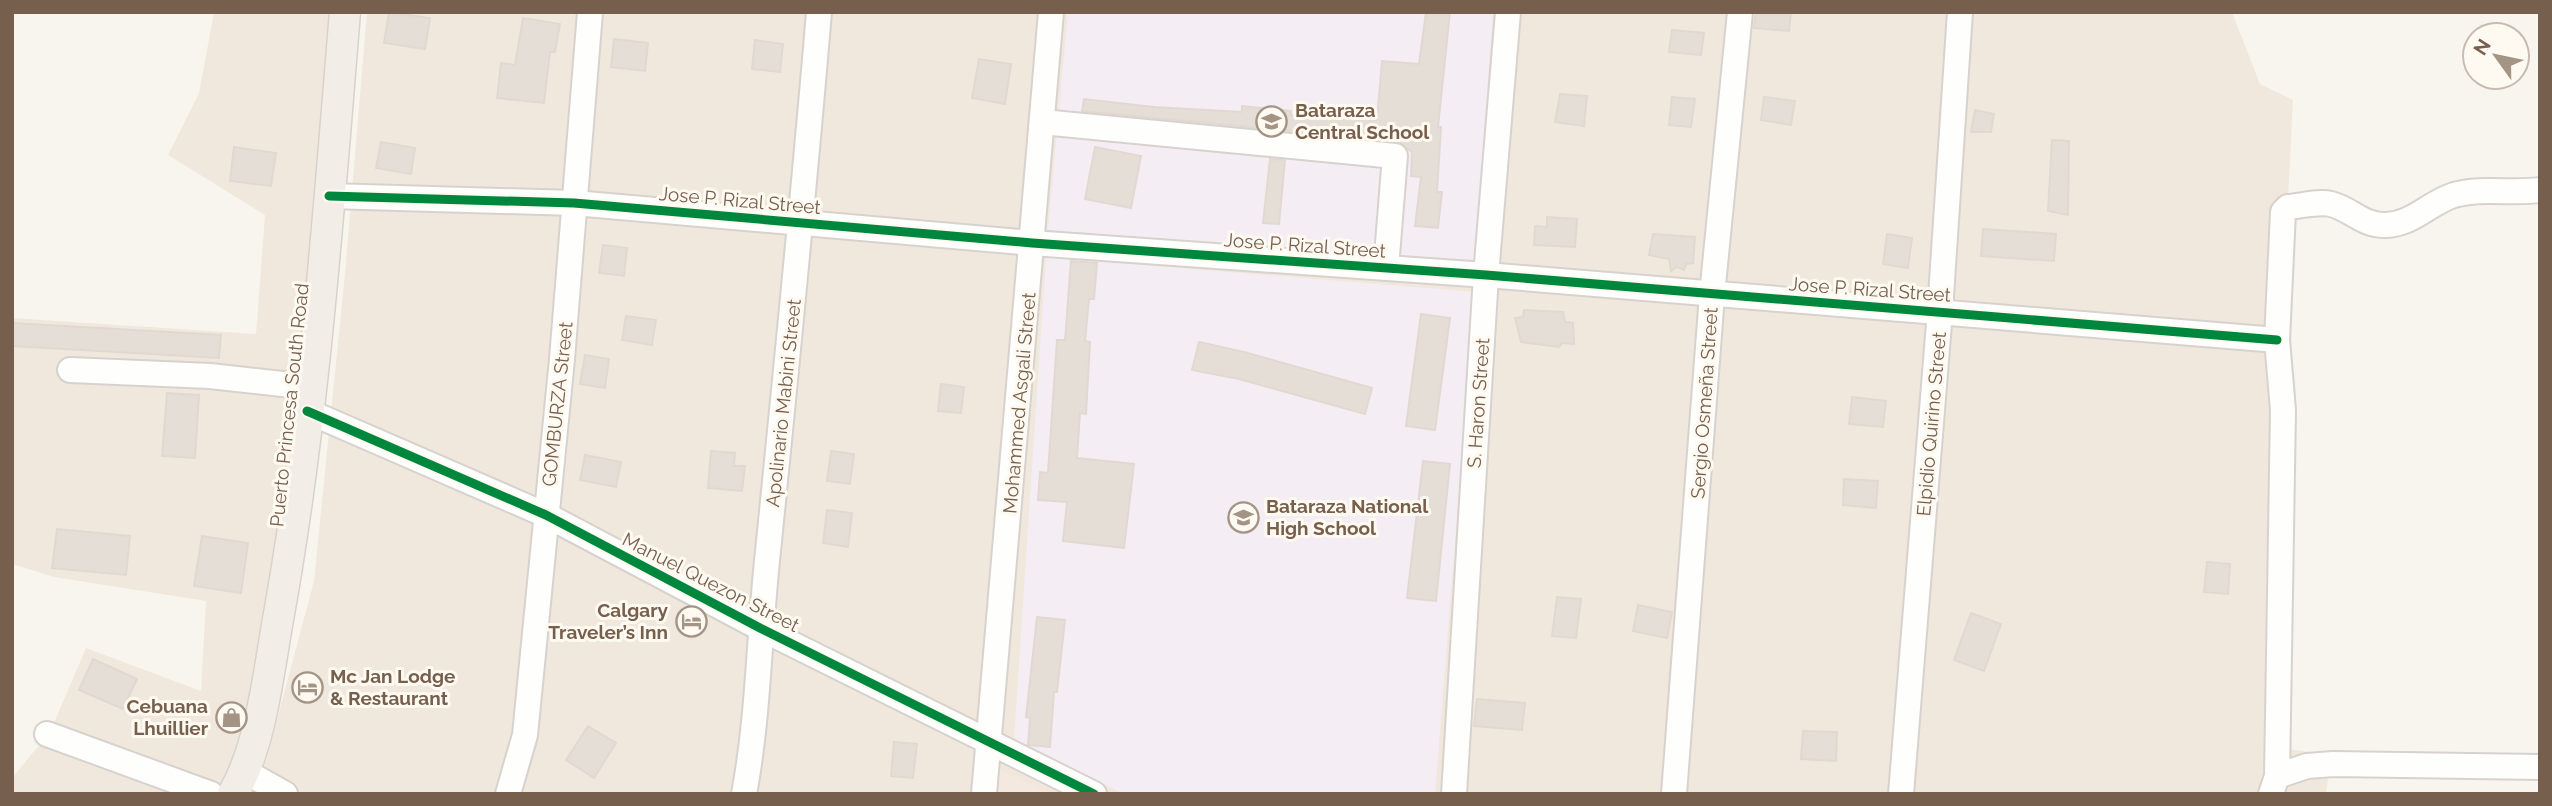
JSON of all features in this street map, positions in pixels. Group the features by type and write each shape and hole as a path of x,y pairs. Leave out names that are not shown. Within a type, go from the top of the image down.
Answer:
{"main road":[{"name":"Puerto Princesa South Road","path":"239,783 266,687 287,570 309,399 330,196 345,12"}],"street":[{"name":"GOMBURZA Street","path":"508,794 525,735 562,359 590,12"},
{"name":"Apolinario Mabini Street","path":"744,794 757,711 760,628 801,224 819,12"},
{"name":"Mohammed Asgali Street","path":"985,794 1051,12"},
{"name":"S. Haron Street","path":"1454,794 1486,275 1508,12"},
{"name":"Sergio Osmeña Street","path":"1674,794 1712,295 1740,12"},
{"name":"Elpidio Quirino Street","path":"1901,794 1940,312 1960,12"},
{"path":"1042,122 1395,156 1386,268"},
{"path":"2274,785 2283,410 2277,340 2283,216 2288,207 2330,204 2362,221 2383,225 2411,219 2439,202 2473,191 2540,190"},
{"name":"Jose P. Rizal Street","path":"330,196 574,203 1032,243 1486,275 2277,340"},
{"name":"Manuel Quezon Street","path":"70,370 210,376 309,399 546,515 760,628 1094,794"},
{"path":"47,734 211,794"},
{"path":"2274,785 2307,766 2333,764 2540,767"},
{"path":"239,783 285,794"}],"shaded area":[{"path":"214,12 337,12 277,587 227,785 222,794 12,794 12,778 50,732 86,648 201,691 206,601 54,577 12,564 12,318 256,334 265,215 168,155 199,93"},
{"path":"367,12 2232,12 2260,84 2293,100 2280,357 2288,749 2331,755 2326,794 253,794 266,761 314,581 345,273"},
{"name":"Bataraza Central School","path":"1068,12 1493,12 1475,265 1048,230"},
{"name":"Bataraza National High School","path":"1046,257 1475,292 1435,794 1124,794 1014,741"},
{"path":"997,768 1050,794 995,794"}],"building":[{"path":"389,12 430,18 425,49 384,43"},
{"path":"1426,12 1450,12 1438,127 1441,127 1437,192 1442,192 1438,228 1415,226 1421,177 1411,176 1412,152 1397,141 1082,111 1084,99 1154,107 1242,112 1242,106 1291,111 1291,115 1377,120 1382,61 1419,64"},
{"path":"1756,12 1791,12 1789,31 1754,28"},
{"path":"523,18 560,24 555,52 550,52 544,103 497,98 501,63 515,65"},
{"path":"1672,30 1704,33 1701,55 1669,52"},
{"path":"614,39 648,43 645,71 611,67"},
{"path":"755,40 783,44 780,72 752,69"},
{"path":"979,59 1011,64 1005,104 972,98"},
{"path":"1560,94 1587,96 1584,126 1555,122"},
{"path":"1672,97 1695,99 1691,127 1669,125"},
{"path":"1764,97 1795,101 1791,125 1761,120"},
{"path":"1975,110 1994,114 1991,132 1971,132"},
{"path":"2052,140 2069,141 2068,215 2048,211"},
{"path":"381,142 415,148 411,174 376,168"},
{"path":"234,147 276,153 271,186 230,181"},
{"path":"1095,147 1141,156 1131,208 1085,199"},
{"path":"1270,159 1285,160 1279,224 1263,223"},
{"path":"1547,217 1577,219 1575,247 1534,245 1535,226 1547,227"},
{"path":"1983,229 2056,234 2054,261 1981,256"},
{"path":"1653,234 1695,237 1693,263 1686,264 1684,270 1677,267 1671,271 1669,259 1649,255"},
{"path":"1887,234 1912,238 1908,268 1883,264"},
{"path":"603,245 627,248 624,276 599,273"},
{"path":"1071,261 1097,263 1094,299 1089,299 1085,341 1090,342 1086,414 1080,413 1077,458 1134,464 1124,548 1063,541 1067,502 1038,500 1040,472 1048,473 1057,340 1065,340"},
{"path":"1524,310 1563,312 1565,322 1573,323 1574,344 1562,343 1559,347 1521,342 1515,318 1523,317"},
{"path":"1421,314 1450,318 1435,430 1406,426"},
{"path":"626,316 656,320 652,345 622,340"},
{"path":"12,323 221,335 219,358 12,346"},
{"path":"1199,342 1372,388 1365,414 1239,379 1192,370"},
{"path":"585,355 609,359 605,388 580,384"},
{"path":"941,384 964,387 961,413 938,411"},
{"path":"167,393 199,395 195,458 162,456"},
{"path":"1852,397 1886,401 1883,427 1849,424"},
{"path":"711,451 735,453 734,466 745,466 742,491 708,488"},
{"path":"831,451 854,454 850,484 827,481"},
{"path":"585,455 621,462 616,487 580,480"},
{"path":"1423,461 1450,464 1436,601 1407,598"},
{"path":"1844,479 1878,481 1876,508 1843,505"},
{"path":"827,510 852,513 848,547 823,543"},
{"path":"57,529 130,536 126,575 52,568"},
{"path":"202,536 248,543 241,593 194,586"},
{"path":"2207,562 2230,564 2228,594 2204,592"},
{"path":"1557,597 1581,599 1576,638 1552,636"},
{"path":"1638,605 1672,612 1667,638 1633,631"},
{"path":"1971,613 2001,624 1984,671 1954,660"},
{"path":"1037,617 1065,620 1057,692 1054,692 1050,747 1028,745 1030,718 1026,717"},
{"path":"93,659 137,679 123,709 79,690"},
{"path":"1477,699 1525,703 1522,730 1474,726"},
{"path":"588,726 616,743 594,778 566,760"},
{"path":"1803,731 1837,732 1836,761 1801,759"},
{"path":"894,742 917,744 913,778 891,776"}],"cycle path":[{"path":"329,196 574,203 1032,243 1486,275 2277,340"},
{"path":"307,411 546,515 760,628 1094,794"}],"place":[{"name":"Bataraza Central School","path":"1272,121"},
{"name":"Bataraza National High School","path":"1243,517"},
{"name":"Calgary Traveler’s Inn","path":"691,621"},
{"name":"Mc Jan Lodge & Restaurant","path":"307,687"},
{"name":"Cebuana Lhuillier","path":"231,717"}]}
